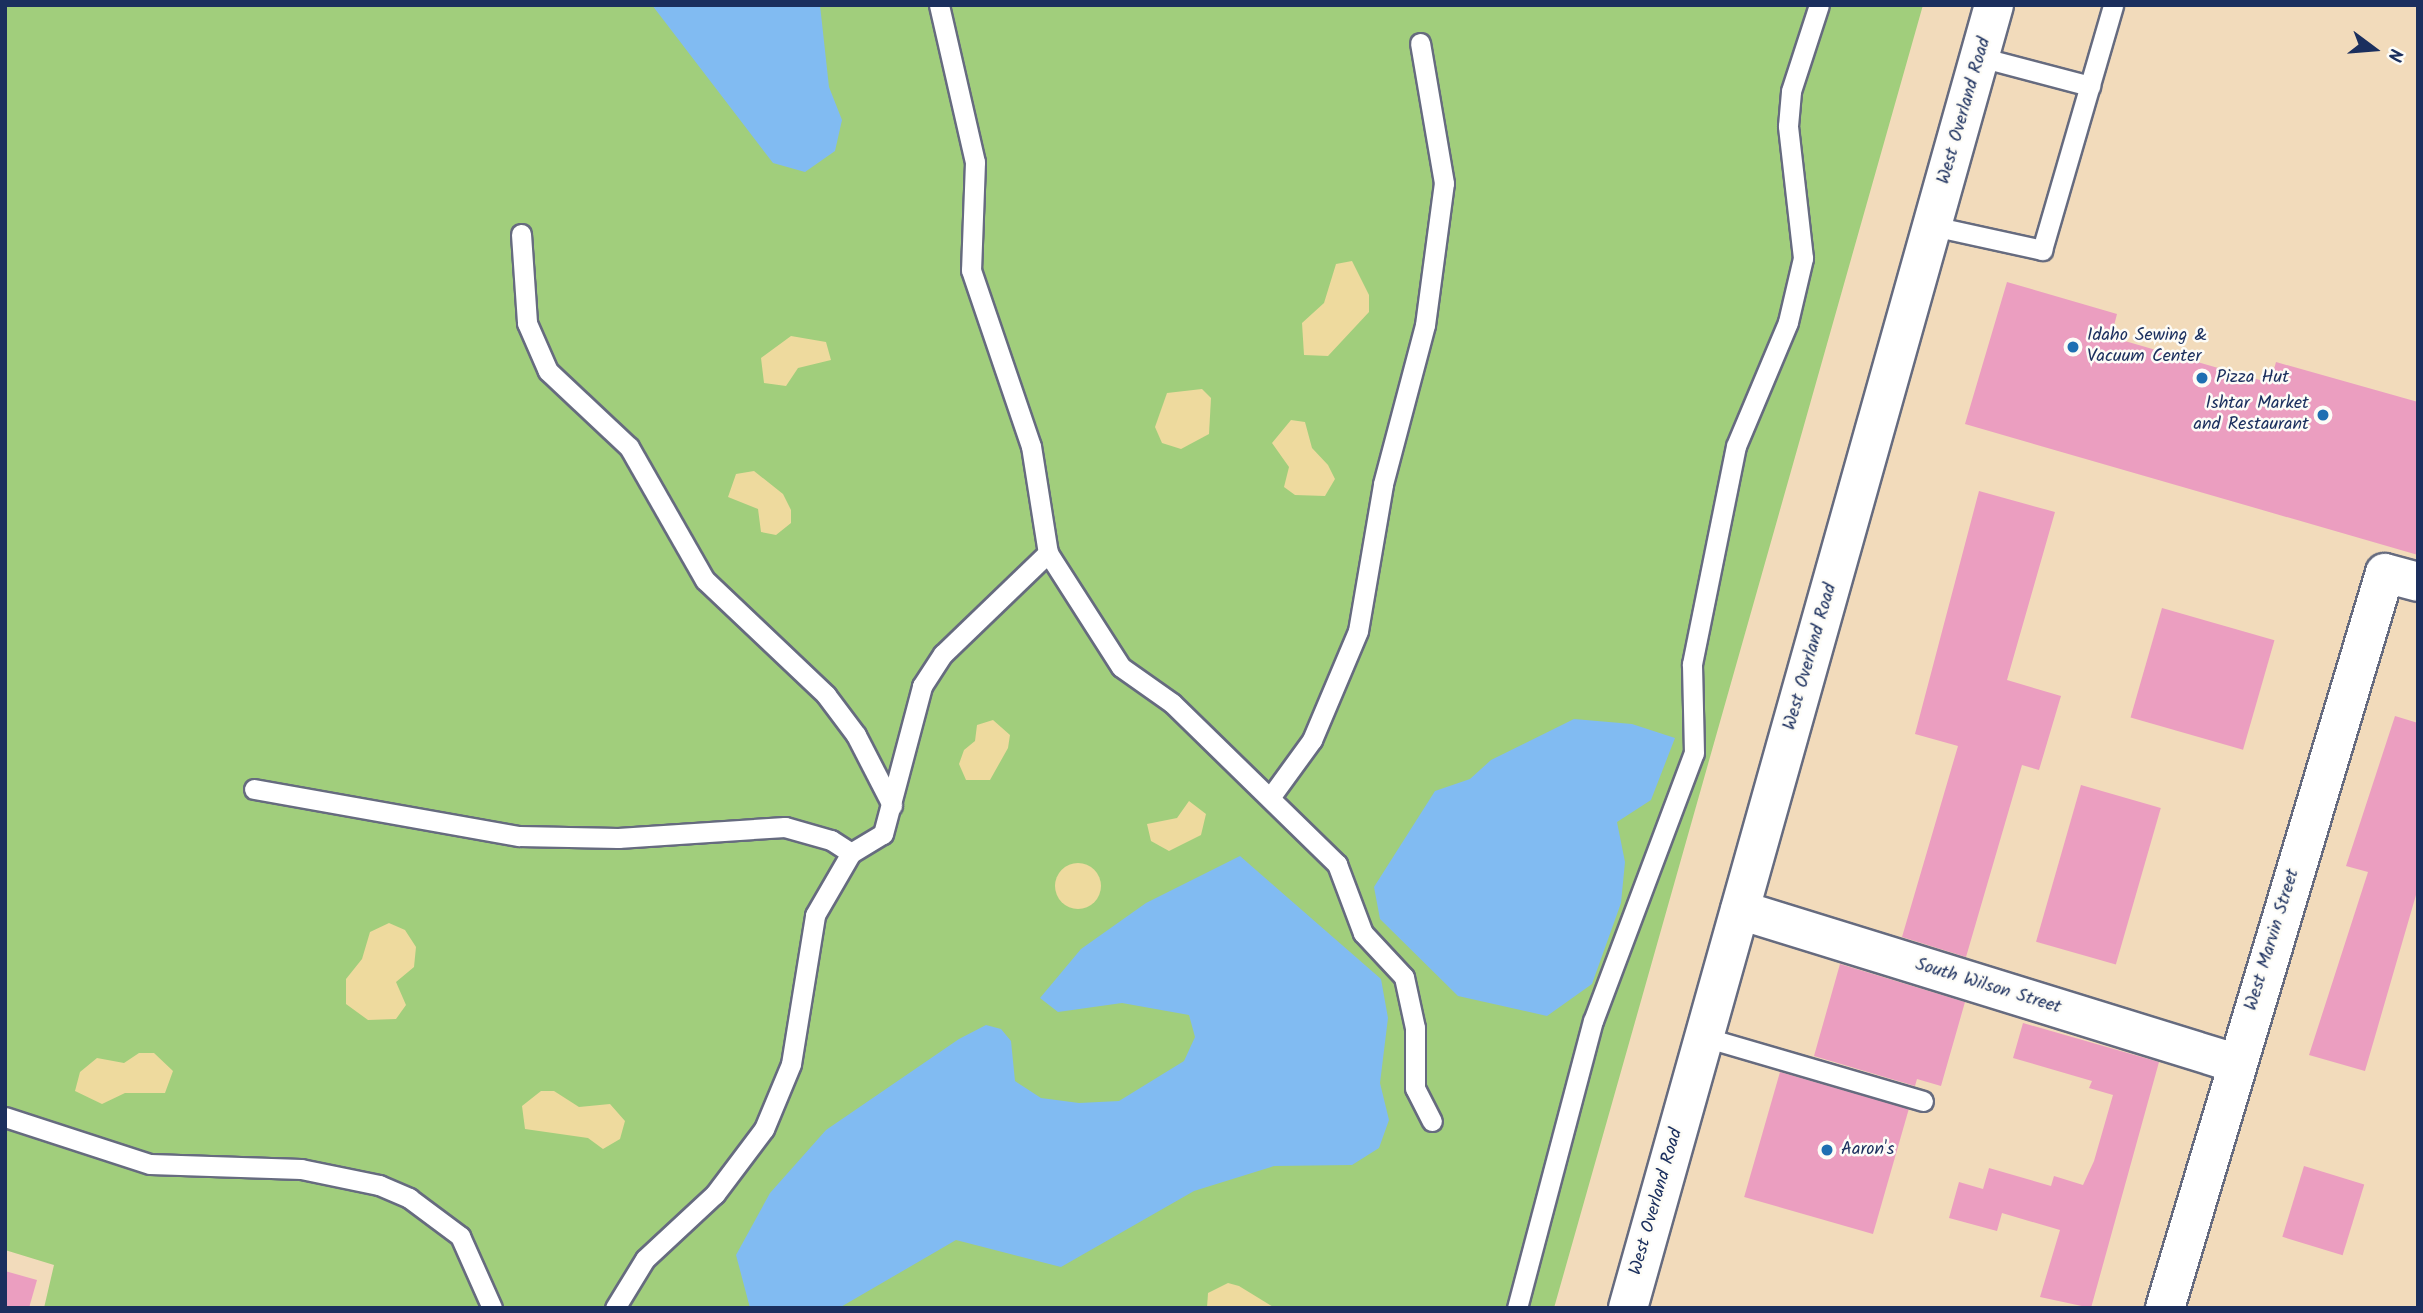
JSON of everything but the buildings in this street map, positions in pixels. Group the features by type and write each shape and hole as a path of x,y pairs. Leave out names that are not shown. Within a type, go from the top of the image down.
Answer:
{"main road":[{"name":"West Overland Road","path":"1628,1308 1994,5"},
{"name":"West Marvin Street","path":"2165,1308 2235,1063 2402,578"},
{"name":"South Wilson Street","path":"1740,910 2235,1063"}],"lane":[{"path":"939,5 975,162 971,270 1031,446 1048,553 1121,667 1172,703 1272,795 1337,864 1363,933 1404,977 1415,1028 1415,1088 1433,1121"},
{"path":"1517,1308 1593,1021 1694,754 1692,664 1735,446 1788,322 1801,269 1790,103 1819,5"},
{"path":"1933,226 2042,250 2113,5"},
{"path":"1272,795 1312,740 1358,631 1383,484 1425,325 1444,183 1420,43"},
{"path":"1980,57 2090,86"},
{"path":"521,234 527,323 548,371 629,447 705,580 826,695 856,735 892,805"},
{"path":"615,1308 645,1259 715,1194 764,1129 791,1064 816,915 850,853 883,834 922,685 952,645 1048,553"},
{"path":"254,789 519,836 618,838 785,827 831,840 850,853"},
{"path":"1704,1037 1923,1101"},
{"path":"5,1117 150,1164 301,1169 379,1185 409,1198 460,1236 475,1259 486,1306"}],"green space":[{"path":"5,5 1923,5 1554,1308 44,1308 54,1265 5,1250"}],"sand":[{"path":"1352,261 1369,295 1369,312 1328,356 1304,355 1302,323 1324,303 1336,264"},
{"path":"791,336 826,342 831,360 798,368 786,386 764,383 761,358"},
{"path":"1202,389 1211,398 1209,434 1181,449 1162,443 1155,427 1167,393"},
{"path":"1291,420 1305,422 1312,448 1328,465 1335,479 1325,496 1295,495 1284,487 1289,467 1272,443"},
{"path":"754,471 783,494 791,510 791,523 776,535 761,532 758,509 728,497 736,474"},
{"path":"993,720 1010,735 1008,748 990,780 966,780 959,764 964,750 975,741 977,725"},
{"path":"1189,801 1206,814 1201,835 1169,851 1151,841 1147,824 1177,818"},
{"path":"1078,863 1094,870 1101,886 1094,902 1078,909 1062,902 1055,886 1062,870"},
{"path":"389,923 405,930 416,947 414,967 396,982 406,1005 396,1019 368,1020 346,1004 346,979 362,959 370,932"},
{"path":"139,1053 154,1053 173,1071 165,1093 125,1093 102,1104 75,1091 80,1072 97,1058 124,1063"},
{"path":"541,1091 554,1091 579,1107 610,1104 625,1121 620,1139 603,1149 588,1138 525,1129 522,1106"},
{"path":"1228,1283 1239,1286 1275,1308 1207,1308 1208,1293"}],"water":[{"path":"652,5 820,5 829,87 842,120 835,151 805,172 773,163"},
{"path":"1574,719 1632,724 1675,738 1651,800 1617,822 1625,862 1621,903 1592,984 1547,1016 1458,996 1380,919 1374,887 1435,791 1470,779 1491,760"},
{"path":"1240,856 1381,979 1388,1018 1380,1083 1389,1120 1379,1148 1352,1165 1274,1166 1194,1191 1061,1267 956,1240 839,1308 750,1308 736,1255 770,1193 826,1130 959,1039 986,1025 1001,1029 1011,1041 1015,1081 1041,1098 1079,1103 1119,1101 1184,1061 1195,1037 1189,1015 1122,1003 1058,1012 1040,998 1081,949 1146,903"}],"place":[{"name":"Idaho Sewing & Vacuum Center","path":"2073,347"},
{"name":"Pizza Hut","path":"2202,378"},
{"name":"Ishtar Market and Restaurant","path":"2323,415"},
{"name":"Aaron's","path":"1827,1150"}]}
